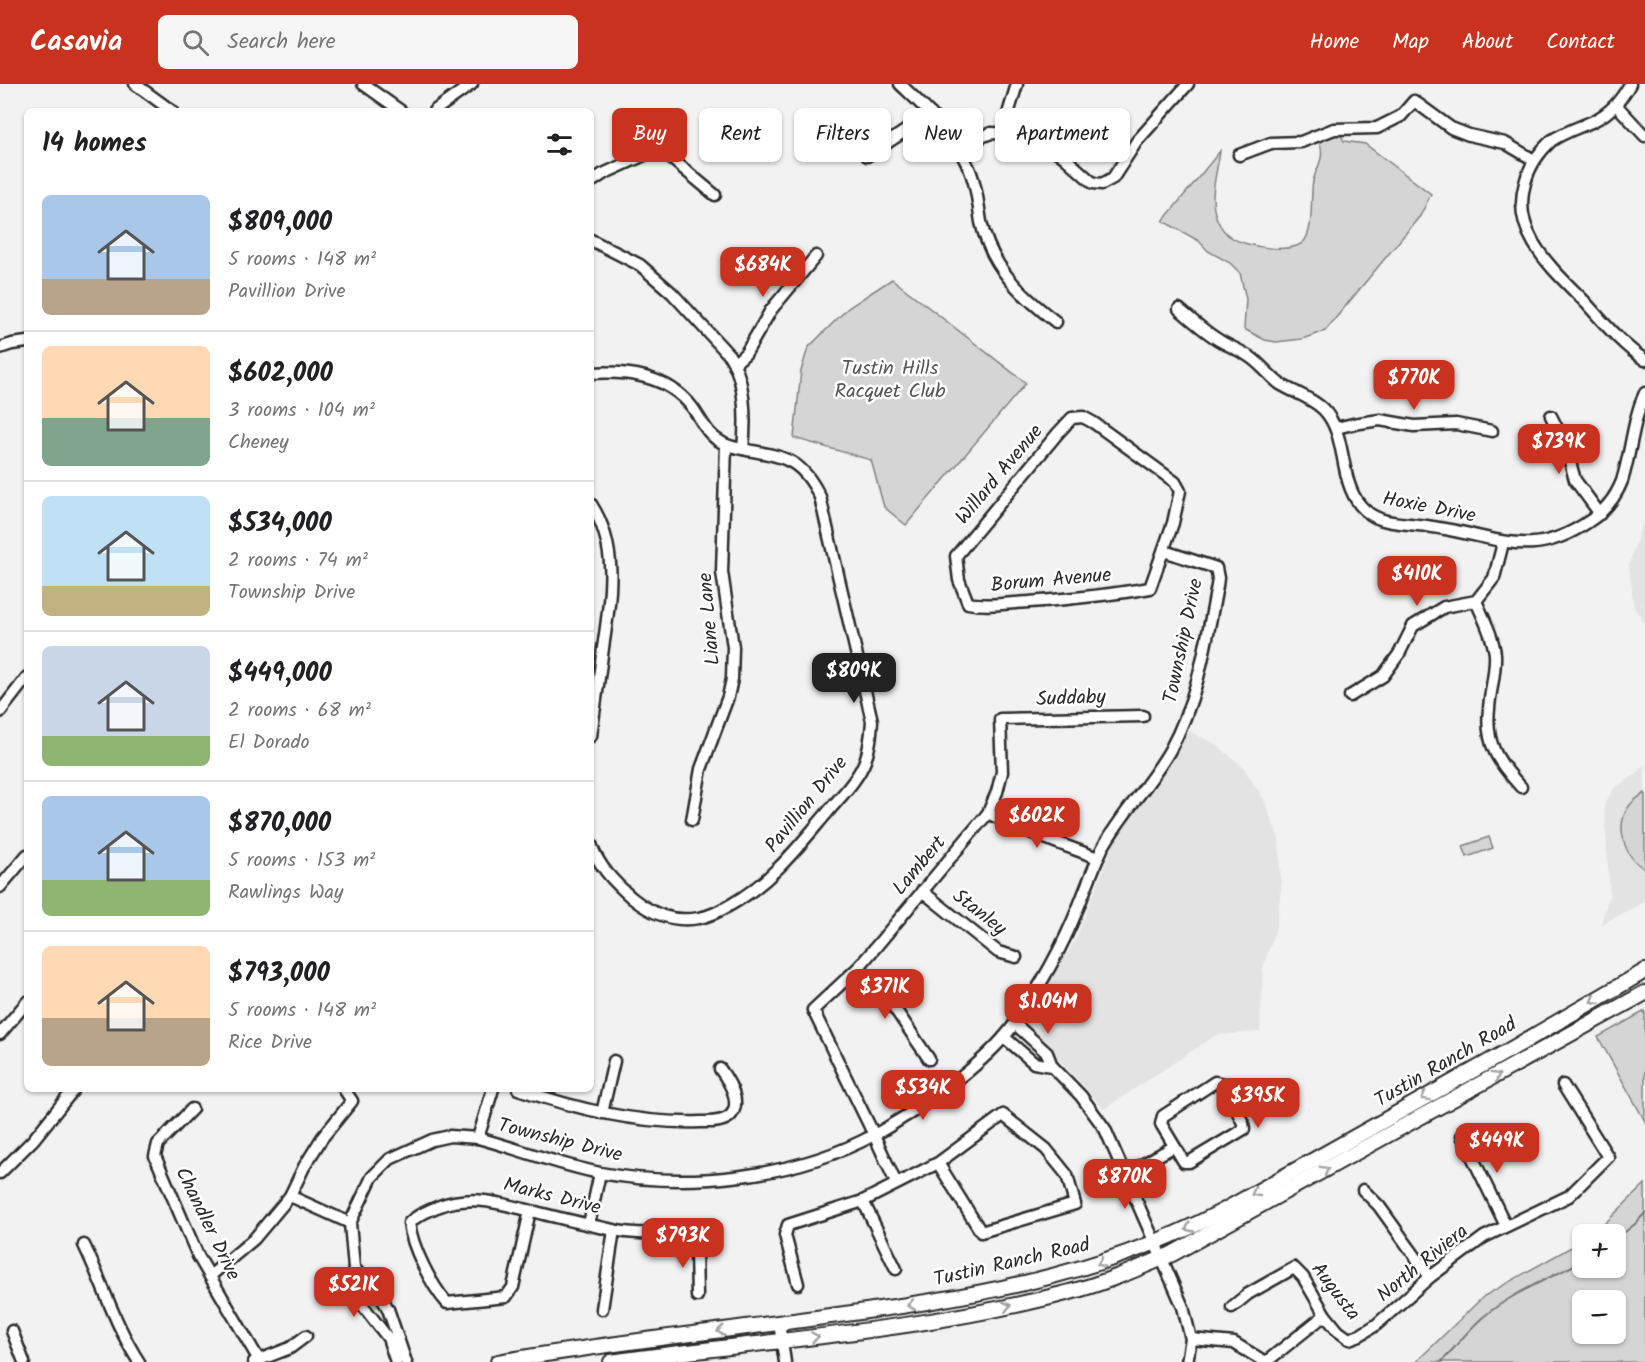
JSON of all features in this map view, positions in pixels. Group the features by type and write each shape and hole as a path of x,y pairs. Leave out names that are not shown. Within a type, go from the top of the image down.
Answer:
{"main road":[{"name":"Tustin Ranch Road","path":"498,1362 900,1307 1004,1289 1091,1266 1156,1242 1221,1212 1506,1052 1645,970"},
{"name":"Tustin Ranch Road","path":"611,1362 782,1341 977,1313 1071,1292 1163,1258 1645,993"}],"street":[{"path":"135,84 168,108"},
{"path":"363,84 397,108"},
{"path":"438,108 472,84"},
{"path":"900,84 925,108"},
{"path":"1010,108 1017,84"},
{"path":"1130,152 1188,84"},
{"path":"1630,84 1617,106 1596,120 1566,132 1552,141 1534,160 1526,178 1522,198 1523,219 1530,238 1542,256 1615,334 1645,360"},
{"path":"1239,155 1271,143 1301,142 1334,129 1377,128 1401,116 1414,101 1451,128 1469,135 1505,143 1534,160"},
{"path":"1617,106 1645,136"},
{"path":"594,180 648,153 661,152 715,195"},
{"path":"967,162 982,226 994,258 1012,285 1056,322"},
{"path":"1070,162 1093,183 1102,184 1113,178 1123,162"},
{"path":"594,242 640,265 655,277 719,344 734,364 741,385 745,420 743,449"},
{"path":"734,364 746,353 771,310 816,256"},
{"name":"Hoxie Drive","path":"1179,309 1222,342 1251,357 1280,384 1314,400 1326,412 1336,428 1352,491 1359,504 1369,514 1392,523 1420,525 1503,543 1541,544 1572,533 1600,514 1612,501 1621,482 1645,393"},
{"path":"0,348 24,343"},
{"path":"594,373 628,373 655,380 667,386 690,404 716,439 726,445"},
{"path":"1551,416 1565,444 1575,480 1600,514"},
{"name":"Willard Avenue","path":"956,556 1072,418 1083,417 1175,482 1180,491 1164,551"},
{"path":"1336,428 1380,420 1414,426 1456,424 1492,431"},
{"name":"Pavillion Drive","path":"594,849 611,879 642,906 658,915 673,919 701,918 744,898 772,877 851,784 864,763 871,740 872,721 820,497 808,477 788,459 726,445"},
{"name":"Liane Lane","path":"692,820 701,769 728,697 733,663 731,624 722,572 726,445"},
{"path":"594,509 602,524 611,570 594,714"},
{"path":"1350,696 1383,676 1399,654 1413,626 1444,607 1476,601 1494,578 1503,543"},
{"name":"Borum Avenue","path":"956,556 959,580 968,603 980,605 1108,595 1150,588 1164,551"},
{"name":"Township Drive","path":"396,1362 388,1338 356,1294 352,1280 354,1268 350,1241 350,1222 372,1177 390,1159 432,1140 450,1136 478,1138 600,1173 649,1179 738,1177 771,1171 815,1159 874,1135 926,1103 975,1064 1004,1037 1015,1024 1053,964 1111,833 1160,766 1186,717 1201,670 1217,586 1216,568 1164,551"},
{"path":"1476,601 1487,625 1495,652 1494,682 1489,709 1489,739 1501,765 1521,787"},
{"path":"0,712 24,681"},
{"name":"Suddaby","path":"1000,719 1143,716"},
{"name":"Lambert","path":"874,1135 813,1010 859,967 988,813 1002,772 1000,719"},
{"path":"988,813 1019,829 1044,836 1098,858"},
{"path":"0,887 24,859"},
{"name":"Stanley","path":"922,891 998,952 1016,957"},
{"path":"859,967 891,1003 929,1059"},
{"path":"0,1034 24,1006"},
{"path":"1015,1024 1047,1053 1052,1066 1081,1096 1105,1129 1183,1307 1191,1339 1187,1362"},
{"path":"1004,1037 1034,1063 1052,1066"},
{"path":"602,1113 614,1061"},
{"path":"528,1092 602,1113 665,1122 716,1121 728,1118 732,1114 734,1104 730,1083 720,1069"},
{"path":"1215,1082 1224,1084 1244,1129 1189,1162 1180,1159 1173,1147 1161,1124 1163,1116 1215,1082"},
{"name":"North Riviera","path":"1349,1339 1376,1325 1430,1277 1484,1237 1569,1196 1608,1157 1563,1085"},
{"path":"0,1173 33,1140 72,1092"},
{"path":"210,1276 254,1239 290,1196 322,1138 352,1101 346,1092"},
{"path":"478,1138 492,1092"},
{"name":"Chandler Drive","path":"192,1109 158,1144 155,1156 198,1256 256,1361"},
{"path":"798,1284 785,1235 788,1226 863,1201 938,1163 1003,1115 1046,1149 1067,1175 1075,1204 981,1232 938,1163"},
{"path":"874,1135 896,1183"},
{"path":"1462,1136 1506,1226"},
{"path":"1126,1174 1173,1147"},
{"path":"589,1224 600,1173"},
{"path":"1363,1190 1379,1206 1430,1277"},
{"path":"290,1196 350,1222"},
{"name":"Marks Drive","path":"530,1211 513,1287 506,1297 447,1303 440,1295 411,1238 409,1223 417,1216 440,1206 472,1199 498,1202 614,1230 691,1238 696,1251 697,1296"},
{"path":"863,1201 896,1269"},
{"path":"602,1309 614,1230"},
{"path":"84,1245 117,1325 139,1362"},
{"path":"354,1268 379,1300 406,1362"},
{"name":"Augusta","path":"1232,1307 1248,1294 1294,1268 1325,1315 1338,1331 1349,1339"},
{"path":"1191,1339 1234,1343 1265,1362 1325,1315"},
{"path":"779,1323 785,1362"},
{"path":"12,1331 24,1362"},
{"path":"256,1361 290,1348 306,1336"}],"shaded area":[{"path":"1645,520 1645,623 1634,608 1629,565"},
{"path":"1187,730 1217,745 1243,767 1264,800 1279,839 1281,886 1277,924 1263,969 1260,1032 1216,1035 1104,1109 1053,1053 1023,1025 1075,941 1115,840 1139,804 1166,770"},
{"path":"1645,764 1645,902 1600,925 1610,895 1604,806 1614,788 1635,775"}],"green space":[{"path":"1341,135 1344,141 1365,144 1431,194 1420,216 1325,331 1302,339 1276,342 1265,340 1244,329 1246,299 1240,273 1230,263 1208,251 1199,241 1163,221 1220,151 1213,203 1217,219 1224,231 1237,241 1246,244 1269,248 1299,245 1305,240 1310,228 1313,181 1322,152 1319,142"},
{"name":"Tustin Hills Racquet Club","path":"892,279 1026,383 906,525 884,507 871,460 794,438 801,371 808,348 848,308"},
{"path":"1645,793 1645,869 1638,864 1627,849 1622,831 1625,813 1635,800"},
{"path":"1489,837 1493,848 1467,857 1463,846"},
{"path":"1645,1011 1645,1121 1598,1037"},
{"path":"1645,1184 1645,1362 1416,1362 1484,1296 1572,1247 1572,1278 1626,1278 1626,1224 1604,1224"}],"waterway":[{"path":"1626,1231 1645,1213"},
{"path":"1441,1362 1493,1309 1572,1266"}],"tunnel":[{"path":"374,1298 380,1306"}]}
